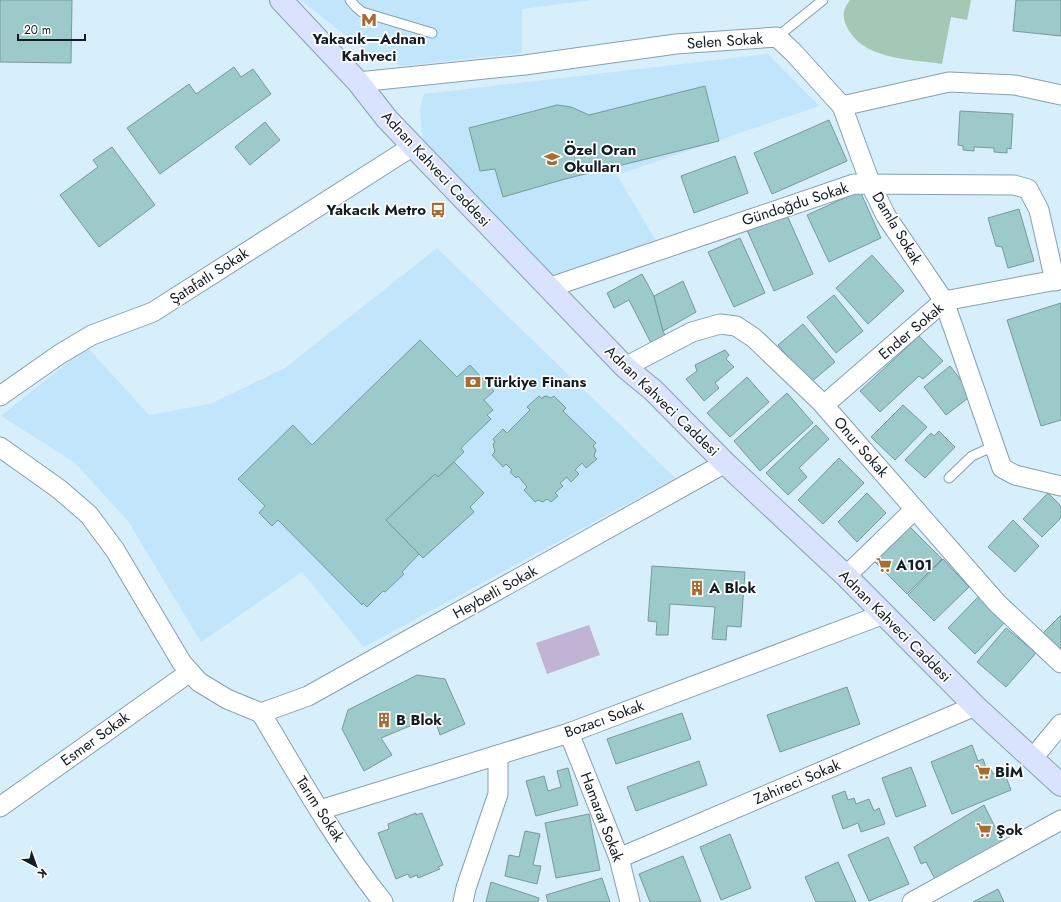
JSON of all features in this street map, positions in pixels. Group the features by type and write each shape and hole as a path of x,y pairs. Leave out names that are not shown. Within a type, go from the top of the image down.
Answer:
{"main road":[{"name":"Adnan Kahveci Caddesi","path":"282,1 358,82 387,119 625,367 654,391 725,463 846,576 975,706 1061,785"}],"street":[{"name":"Selen Sokak","path":"358,82 525,65 676,44 777,37 793,52 842,106"},
{"path":"842,106 949,82 1015,85 1061,95"},
{"name":"Damla Sokak","path":"842,106 871,185 886,216 944,301 1002,468 1015,475 1061,486"},
{"name":"Şatafatlı Sokak","path":"0,396 60,354 92,335 153,312 413,146"},
{"name":"Gündoğdu Sokak","path":"548,288 854,184 1014,185 1028,189 1039,210 1058,280"},
{"name":"Ender Sokak","path":"824,405 944,301 1058,280"},
{"name":"Onur Sokak","path":"625,367 692,332 720,324 736,326 754,338 824,405 997,603 1061,663"},
{"path":"0,447 59,489 89,516 115,550 182,662 199,682 227,698 261,713"},
{"name":"Heybetli Sokak","path":"261,713 308,696 725,463"},
{"path":"846,576 915,509"},
{"name":"Bozacı Sokak","path":"320,810 569,733 884,614"},
{"name":"Esmer Sokak","path":"0,807 190,672"},
{"name":"Zahireci Sokak","path":"619,858 975,706"},
{"name":"Tarım Sokak","path":"261,713 320,810 383,902"},
{"path":"1032,759 1061,724"},
{"name":"Hamarat Sokak","path":"569,733 619,858 630,902"},
{"path":"463,902 466,888 498,794 498,755"},
{"path":"912,902 1061,820"}],"lane":[{"path":"350,0 362,12 432,33"},
{"path":"777,37 823,0"},
{"path":"949,478 972,456 994,446"}],"shaded area":[{"path":"301,0 591,0 522,9 522,53 402,66 365,51"},
{"name":"Özel Oran Okulları","path":"768,54 819,106 617,175 656,241 562,274 553,275 423,143 420,109 424,94"},
{"path":"437,248 675,478 364,647 302,572 201,642 128,521 74,462 1,416 87,347 149,415 210,404 285,368"},
{"path":"589,625 600,655 547,674 536,643"}],"green space":[{"path":"850,0 971,0 967,20 951,17 942,64 888,56 863,45 853,37 846,25 844,12"}],"building":[{"path":"0,0 72,0 71,63 0,62"},
{"path":"1016,0 1061,0 1061,36 1013,31"},
{"path":"234,67 241,77 253,69 271,94 160,174 127,128 189,84 196,94"},
{"path":"705,86 719,141 565,179 503,197 495,169 480,171 469,128 557,105 571,107 589,115"},
{"path":"960,111 1013,114 1011,149 1007,148 1007,153 994,152 994,148 974,147 974,151 963,150 963,146 958,145"},
{"path":"829,120 847,161 772,194 754,153"},
{"path":"265,122 280,140 250,165 235,147"},
{"path":"112,147 155,205 99,247 60,195 98,167 93,160"},
{"path":"735,156 748,193 694,213 681,176"},
{"path":"860,191 881,238 829,262 807,215"},
{"path":"1019,209 1034,261 1008,268 1002,247 996,246 988,218"},
{"path":"786,213 813,274 774,291 747,230"},
{"path":"740,238 765,293 734,307 708,252"},
{"path":"872,255 904,291 868,324 836,288"},
{"path":"642,274 654,296 666,337 652,345 629,300 614,308 607,293"},
{"path":"683,281 696,312 663,331 654,296"},
{"path":"834,295 863,331 836,353 807,317"},
{"path":"1061,303 1061,420 1041,426 1007,320"},
{"path":"803,324 835,362 810,383 778,345"},
{"path":"919,336 943,361 923,379 919,376 880,412 860,391"},
{"path":"420,340 457,377 470,365 494,391 484,400 493,410 487,415 491,419 461,448 464,452 438,477 435,474 386,520 419,554 402,572 404,574 385,592 383,591 367,607 363,603 362,605 278,520 272,526 259,513 265,506 238,479 293,425 312,445"},
{"path":"725,350 729,355 726,359 734,367 715,383 719,388 704,401 686,379 697,371 695,365"},
{"path":"950,366 972,395 946,415 924,387"},
{"path":"747,377 769,402 730,437 707,413"},
{"path":"787,393 813,423 760,471 734,441"},
{"path":"539,396 542,399 546,396 551,398 554,396 566,408 563,411 596,443 593,446 596,450 594,456 597,459 586,468 582,463 575,470 579,474 571,482 567,477 560,483 563,486 555,493 558,496 551,502 547,499 543,502 538,500 535,502 524,490 527,487 518,476 516,478 510,472 512,470 506,464 503,467 492,455 495,452 493,444 495,442 493,439 503,429 507,433 530,410 527,407"},
{"path":"903,405 927,427 895,460 871,437"},
{"path":"816,425 829,439 799,468 807,477 788,495 766,473"},
{"path":"939,431 955,447 925,478 905,460 931,433 934,436"},
{"path":"839,458 864,483 823,524 798,500"},
{"path":"454,462 484,493 470,507 474,512 423,558 386,520 435,474 438,477"},
{"path":"867,493 886,513 857,542 838,522"},
{"path":"1048,493 1061,506 1061,518 1042,537 1023,519"},
{"path":"1013,520 1039,546 1015,572 988,547"},
{"path":"910,527 942,559 907,594 875,562"},
{"path":"943,559 969,587 934,621 908,595"},
{"name":"A Blok","path":"652,566 745,572 741,627 727,626 726,640 712,639 715,607 670,604 668,635 656,635 657,622 648,621"},
{"path":"980,595 1006,621 975,654 948,628"},
{"path":"1061,615 1061,651 1043,633"},
{"path":"1006,628 1036,653 1006,687 977,662"},
{"name":"B Blok","path":"417,675 445,679 465,724 440,735 434,716 381,738 392,755 364,771 342,729 348,710"},
{"path":"847,687 860,724 780,752 767,715"},
{"path":"682,713 691,739 616,764 607,739"},
{"path":"972,745 978,761 983,759 986,768 990,767 993,774 998,772 1001,779 1006,777 1011,790 952,814 931,762"},
{"path":"699,761 707,785 636,811 627,787"},
{"path":"911,767 926,806 896,817 882,778"},
{"path":"568,768 578,805 536,816 526,781 544,776 548,791 561,787 557,771"},
{"path":"845,791 848,800 854,798 856,804 869,799 874,811 879,808 885,824 861,832 858,823 843,829 832,796"},
{"path":"984,805 1003,843 936,881 926,862 921,864 914,847"},
{"path":"416,813 416,815 422,813 443,865 438,867 440,869 418,878 417,875 410,878 408,874 396,879 378,833 389,829 388,824"},
{"path":"589,814 600,870 556,878 545,823"},
{"path":"525,831 540,834 533,865 541,866 537,884 505,876 509,855 519,857"},
{"path":"730,834 751,888 721,900 700,847"},
{"path":"888,837 909,884 869,901 848,855"},
{"path":"683,856 701,902 650,902 639,874"},
{"path":"838,862 856,902 816,902 805,877"},
{"path":"602,878 610,902 548,902 546,895"},
{"path":"491,882 539,898 538,902 486,902"},
{"path":"998,889 1004,902 973,902"}],"place":[{"name":"Yakacık—Adnan Kahveci","path":"369,20"},
{"name":"Özel Oran Okulları","path":"552,159"},
{"name":"Yakacık Metro","path":"438,210"},
{"name":"Türkiye Finans","path":"473,382"},
{"name":"A101","path":"884,565"},
{"name":"A Blok","path":"697,588"},
{"name":"B Blok","path":"384,720"},
{"name":"BİM","path":"983,772"},
{"name":"Şok","path":"984,830"}]}
